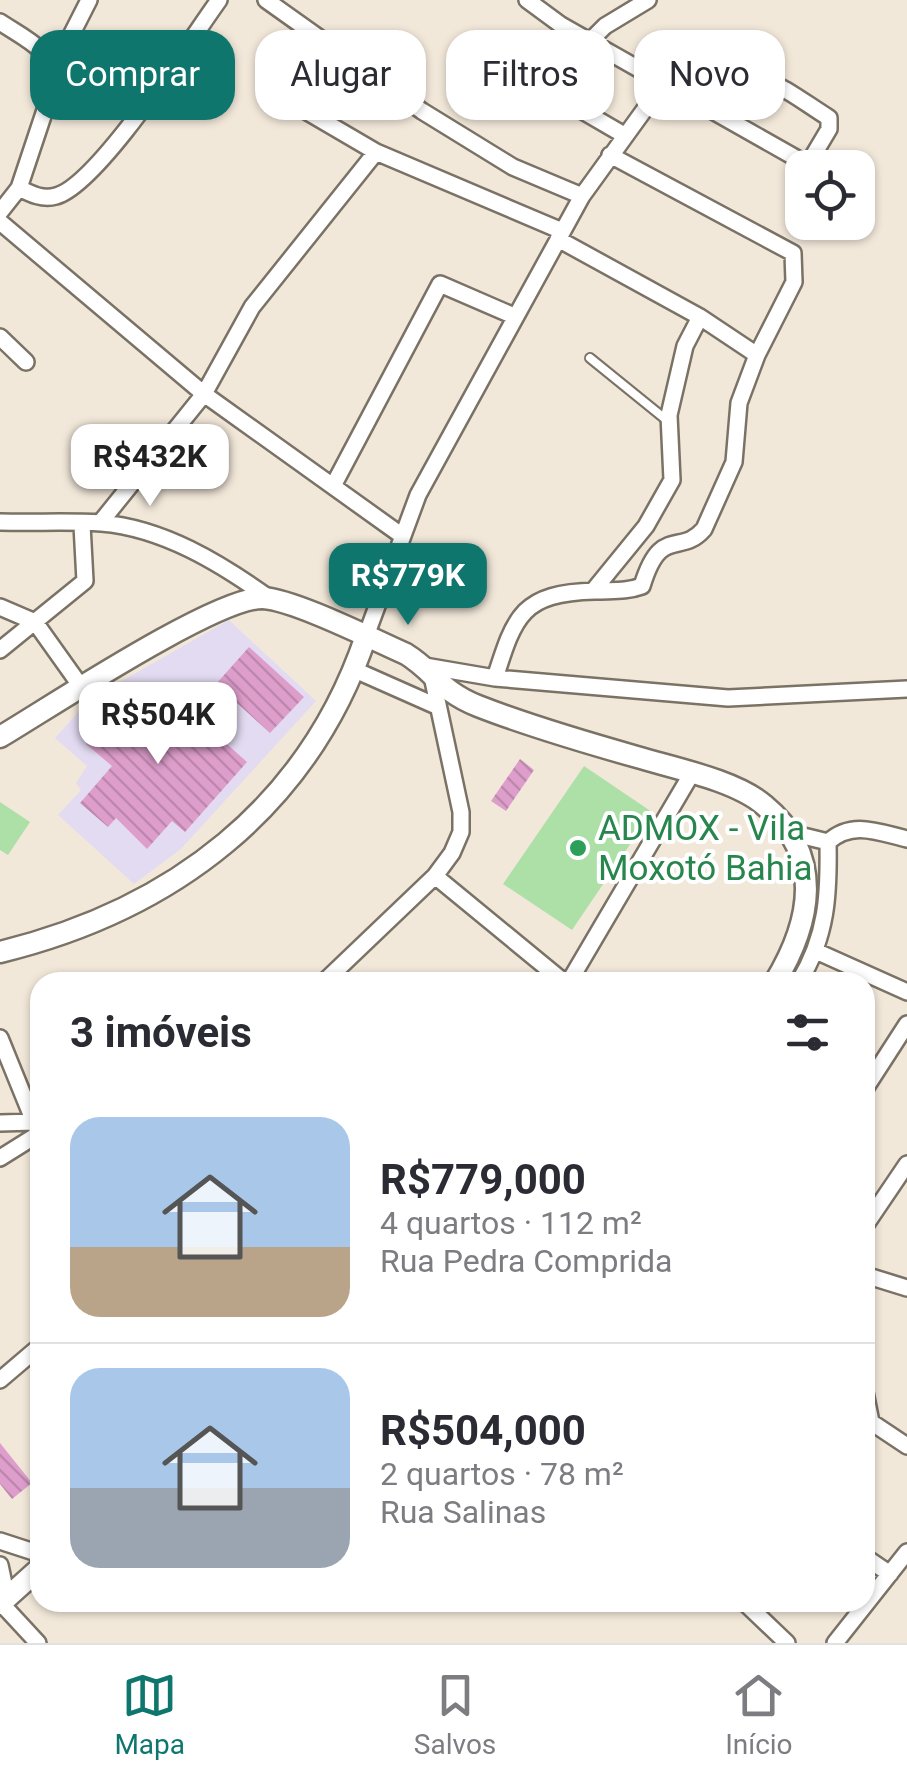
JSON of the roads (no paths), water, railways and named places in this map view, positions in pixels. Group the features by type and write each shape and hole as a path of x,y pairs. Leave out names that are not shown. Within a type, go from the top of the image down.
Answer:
{"street":[{"path":"74,30 89,0"},
{"path":"19,188 44,198 59,196 92,172 219,0"},
{"path":"266,0 288,6 422,110 513,167 582,196"},
{"path":"527,0 573,30"},
{"path":"606,30 648,0"},
{"path":"0,22 30,43"},
{"path":"749,79 774,84 828,118 830,129 810,161 803,162 700,103 749,79"},
{"path":"0,212 19,188 43,120"},
{"path":"321,120 376,152 560,235 757,354"},
{"path":"598,120 624,135"},
{"path":"0,952 90,926 146,900 217,850 278,793 318,738 355,670 418,495 582,196 635,120"},
{"path":"100,523 204,394 252,307 376,152"},
{"path":"496,678 510,631 525,608 544,599 593,590 625,592 642,586 649,563 665,544 697,537 704,529 734,462 739,403 757,354 794,282 792,253 610,155"},
{"path":"0,222 204,394 402,535"},
{"path":"333,486 440,284 514,316"},
{"path":"593,590 646,526 672,480 669,422 685,346 700,318"},
{"path":"0,337 26,362"},
{"path":"0,522 100,523 145,531 224,566 269,598 366,636 480,707 692,773 766,805 788,832 808,904 800,938 780,972"},
{"path":"0,650 86,581 82,524"},
{"path":"0,737 238,602 269,598"},
{"path":"0,607 35,622 82,688"},
{"path":"355,670 434,705"},
{"path":"429,674 728,698 907,689"},
{"path":"334,972 435,876 456,842 461,812 429,674"},
{"path":"572,972 692,773"},
{"path":"805,972 818,952 829,908 828,842 841,830 855,828 907,839"},
{"path":"788,832 828,842"},
{"path":"435,876 554,972"},
{"path":"818,952 862,972"},
{"path":"875,978 907,992"},
{"path":"875,1074 907,1024"},
{"path":"0,1038 30,1112"},
{"path":"0,1124 30,1128"},
{"path":"0,1158 30,1134"},
{"path":"875,1211 907,1164"},
{"path":"875,1277 907,1288"},
{"path":"0,1380 30,1354"},
{"path":"875,1425 907,1446"},
{"path":"0,1541 30,1551"},
{"path":"875,1559 901,1563"},
{"path":"875,1595 901,1563"},
{"path":"0,1565 2,1602 38,1643"},
{"path":"2,1602 30,1577"},
{"path":"754,1612 787,1643"},
{"path":"835,1643 861,1612"}],"lane":[{"path":"590,358 669,422"}],"place":[{"name":"ADMOX - Vila Moxotó Bahia","path":"578,848"}]}
